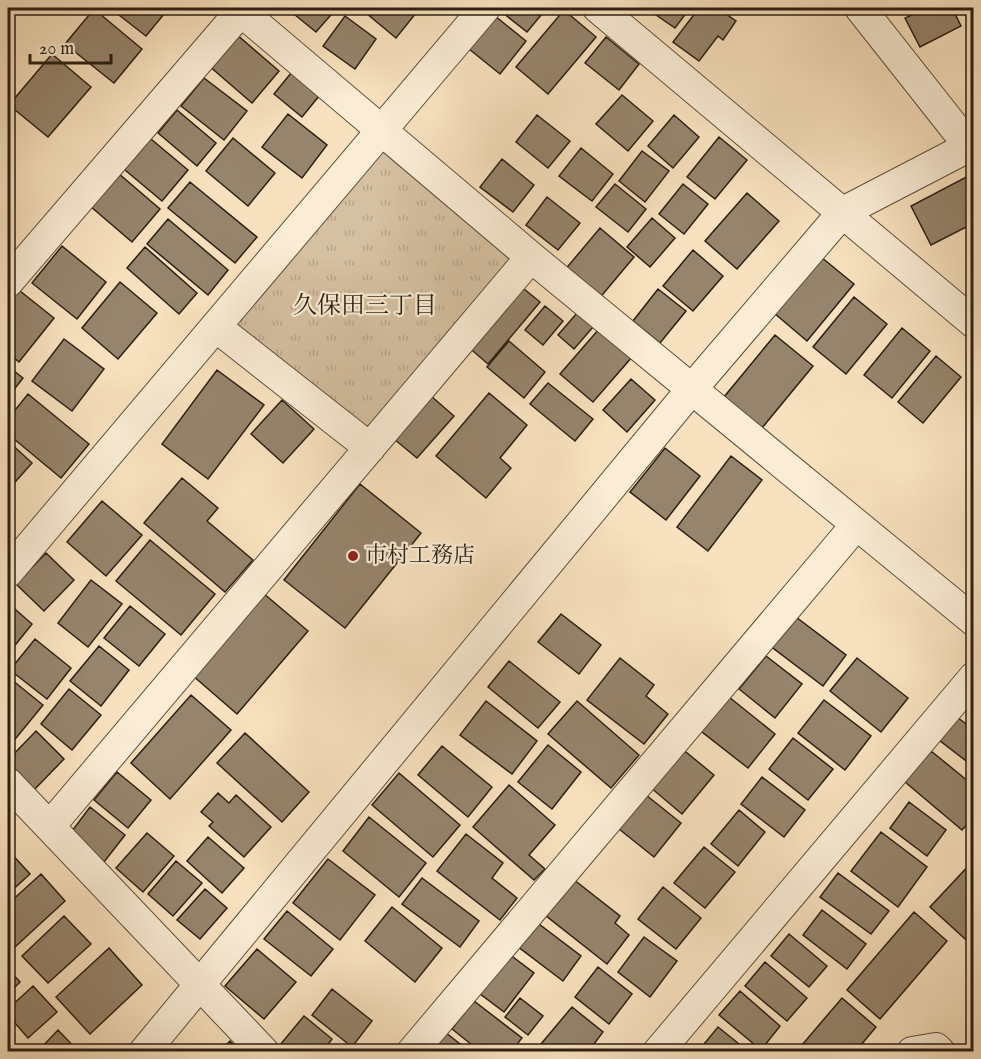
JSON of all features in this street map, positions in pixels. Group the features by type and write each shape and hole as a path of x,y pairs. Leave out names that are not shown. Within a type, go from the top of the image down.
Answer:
{"street":[{"path":"8,572 485,8"},
{"path":"598,8 974,323"},
{"path":"144,1052 691,390 843,212 971,145 860,8"},
{"path":"8,282 239,9 531,257 974,621"},
{"path":"50,826 531,257"},
{"path":"216,327 370,448"},
{"path":"412,1052 856,525"},
{"path":"658,1052 974,677"},
{"path":"8,783 264,1052"},
{"path":"912,1052 936,1048 940,1052"}],"green space":[{"path":"382,151 511,260 365,432 237,324"}],"building":[{"path":"110,8 169,8 146,36"},
{"path":"291,8 337,8 316,32 289,10"},
{"path":"360,8 420,8 396,38"},
{"path":"507,8 547,8 527,32 503,13"},
{"path":"646,8 690,8 675,28"},
{"path":"699,8 717,8 736,21 723,40 718,36 699,61 673,42"},
{"path":"927,8 952,8 961,26 920,47 905,18"},
{"path":"94,9 142,49 114,83 65,44"},
{"path":"564,10 596,37 548,94 516,67"},
{"path":"345,16 376,39 355,69 323,46"},
{"path":"495,16 526,41 500,74 469,49"},
{"path":"228,27 279,71 252,103 201,59"},
{"path":"606,37 639,64 619,90 585,63"},
{"path":"52,54 91,87 48,137 9,105"},
{"path":"291,73 319,96 302,117 274,94"},
{"path":"204,78 247,111 224,140 181,106"},
{"path":"622,95 653,121 628,151 596,124"},
{"path":"177,110 216,143 197,166 158,133"},
{"path":"288,114 327,145 302,178 262,147"},
{"path":"537,115 570,141 548,168 516,142"},
{"path":"674,115 699,137 673,168 648,146"},
{"path":"145,134 188,170 162,201 119,165"},
{"path":"719,137 747,160 715,199 687,177"},
{"path":"233,138 275,173 248,206 206,171"},
{"path":"581,148 613,174 592,201 559,176"},
{"path":"642,151 669,171 645,202 619,181"},
{"path":"502,159 534,185 513,212 480,187"},
{"path":"111,167 160,209 132,242 83,200"},
{"path":"974,173 974,223 931,245 911,206"},
{"path":"190,182 257,237 235,263 168,208"},
{"path":"615,184 646,209 628,232 596,207"},
{"path":"683,184 708,204 684,234 659,214"},
{"path":"747,193 779,221 737,269 705,241"},
{"path":"547,197 580,223 558,250 526,225"},
{"path":"652,218 675,238 650,267 627,247"},
{"path":"168,219 228,270 208,295 147,244"},
{"path":"600,228 634,257 598,300 564,271"},
{"path":"62,246 106,282 77,319 32,283"},
{"path":"145,247 197,293 179,314 127,268"},
{"path":"693,250 723,276 693,311 663,286"},
{"path":"821,257 854,284 807,341 774,313"},
{"path":"120,282 157,313 118,359 82,328"},
{"path":"518,284 540,302 488,364 466,345"},
{"path":"15,287 54,318 19,362 8,353 8,296"},
{"path":"658,289 686,311 660,343 633,321"},
{"path":"854,297 887,324 846,374 813,347"},
{"path":"545,306 563,321 543,345 525,330"},
{"path":"577,313 593,327 574,349 558,335"},
{"path":"902,328 930,351 892,398 864,375"},
{"path":"599,329 632,357 593,402 560,374"},
{"path":"775,335 813,366 762,428 724,397"},
{"path":"64,339 104,369 72,411 32,381"},
{"path":"509,341 545,372 524,398 487,367"},
{"path":"936,356 961,377 923,423 898,402"},
{"path":"8,366 23,378 8,397"},
{"path":"217,370 264,405 208,479 162,444"},
{"path":"631,379 655,400 627,432 603,410"},
{"path":"548,383 593,419 575,441 530,404"},
{"path":"489,393 527,425 500,458 511,468 486,498 436,456"},
{"path":"28,394 89,444 61,478 8,434 8,419"},
{"path":"431,396 454,416 417,458 394,439"},
{"path":"282,400 314,429 283,463 251,434"},
{"path":"8,441 32,463 8,490"},
{"path":"665,448 700,476 666,520 630,492"},
{"path":"731,456 762,480 708,551 677,527"},
{"path":"182,478 218,508 207,521 253,560 225,592 144,523"},
{"name":"市村工務店","path":"360,484 421,533 345,628 284,580"},
{"path":"102,501 142,535 106,576 67,542"},
{"path":"150,540 215,594 181,635 116,581"},
{"path":"46,553 74,580 44,611 16,584"},
{"path":"91,580 122,604 88,647 58,623"},
{"path":"263,593 308,631 237,714 192,675"},
{"path":"8,603 32,624 8,654"},
{"path":"130,606 165,634 139,666 104,638"},
{"path":"561,614 601,645 579,674 538,642"},
{"path":"792,614 846,655 823,686 769,645"},
{"path":"35,639 71,668 47,699 10,670"},
{"path":"99,646 129,670 101,706 70,681"},
{"path":"766,656 802,684 775,718 739,689"},
{"path":"620,658 654,685 646,696 668,714 644,744 587,700"},
{"path":"857,658 908,698 881,732 830,691"},
{"path":"509,661 560,702 538,728 488,687"},
{"path":"12,680 43,705 12,743 8,739 8,685"},
{"path":"69,689 101,715 72,750 41,724"},
{"path":"724,693 775,734 748,768 697,728"},
{"path":"191,695 231,730 170,799 131,763"},
{"path":"824,700 871,736 845,770 798,733"},
{"path":"486,701 537,741 512,774 460,735"},
{"path":"577,701 639,755 611,788 548,734"},
{"path":"957,717 974,730 974,767 939,740"},
{"path":"36,731 64,759 34,790 8,764 8,760"},
{"path":"245,733 309,792 282,822 217,763"},
{"path":"793,738 833,769 808,800 769,769"},
{"path":"548,745 581,772 552,809 518,782"},
{"path":"442,746 492,787 468,817 418,775"},
{"path":"681,748 714,775 682,814 650,787"},
{"path":"931,751 974,786 974,817 962,830 905,782"},
{"path":"117,772 151,800 128,828 94,800"},
{"path":"399,773 460,825 433,857 372,805"},
{"path":"762,777 805,810 784,837 741,804"},
{"path":"509,785 555,825 529,855 545,869 534,880 473,827"},
{"path":"218,793 229,803 236,795 271,827 244,857 209,826 213,822 201,812"},
{"path":"646,795 681,823 654,857 619,829"},
{"path":"909,802 946,830 927,856 890,828"},
{"path":"90,807 125,835 104,862 69,835"},
{"path":"739,810 765,832 738,866 711,844"},
{"path":"369,817 426,863 399,897 343,851"},
{"path":"881,832 927,867 898,907 851,871"},
{"path":"147,833 174,856 143,892 116,868"},
{"path":"466,834 503,863 492,878 517,898 500,920 437,871"},
{"path":"208,837 244,868 222,893 187,861"},
{"path":"704,847 735,872 705,908 674,883"},
{"path":"8,850 30,874 8,894"},
{"path":"328,859 375,895 340,940 293,903"},
{"path":"974,860 974,947 930,907"},
{"path":"176,861 202,883 173,916 148,894"},
{"path":"838,873 889,911 871,934 820,897"},
{"path":"41,874 65,901 15,947 8,940 8,904"},
{"path":"422,878 479,921 460,947 402,904"},
{"path":"573,879 620,916 615,923 629,935 607,964 545,915"},
{"path":"663,887 701,918 676,949 638,919"},
{"path":"205,889 227,908 200,939 177,920"},
{"path":"392,907 442,948 415,982 365,941"},
{"path":"822,910 866,944 847,969 803,935"},
{"path":"287,911 333,949 311,976 264,939"},
{"path":"914,912 947,941 880,1019 847,990"},
{"path":"64,916 91,944 48,983 22,956"},
{"path":"535,921 581,956 563,981 517,946"},
{"path":"789,934 827,966 809,987 771,956"},
{"path":"644,937 677,961 650,997 618,972"},
{"path":"109,948 142,985 90,1034 56,997"},
{"path":"257,949 296,982 264,1019 225,986"},
{"path":"509,954 534,973 504,1012 479,993"},
{"path":"765,962 807,998 787,1021 745,986"},
{"path":"598,967 632,994 609,1024 575,997"},
{"path":"8,969 20,982 8,994"},
{"path":"33,986 57,1012 28,1038 8,1015 8,1009"},
{"path":"332,989 372,1021 352,1047 312,1015"},
{"path":"740,991 780,1026 761,1050 719,1015"},
{"path":"520,998 543,1016 528,1035 505,1017"},
{"path":"842,998 876,1027 855,1052 810,1052 802,1045"},
{"path":"474,1001 522,1038 511,1052 481,1052 452,1029"},
{"path":"572,1007 603,1032 588,1052 550,1052 541,1044"},
{"path":"304,1016 332,1039 322,1052 287,1052 280,1045"},
{"path":"718,1027 749,1052 703,1052 700,1049"},
{"path":"58,1030 79,1052 37,1052"},
{"path":"445,1032 470,1052 430,1052"},
{"path":"230,1041 240,1052 219,1052"}],"place":[{"name":"市村工務店","path":"353,556"}],"district":[{"name":"久保田三丁目","path":"365,306"}]}
